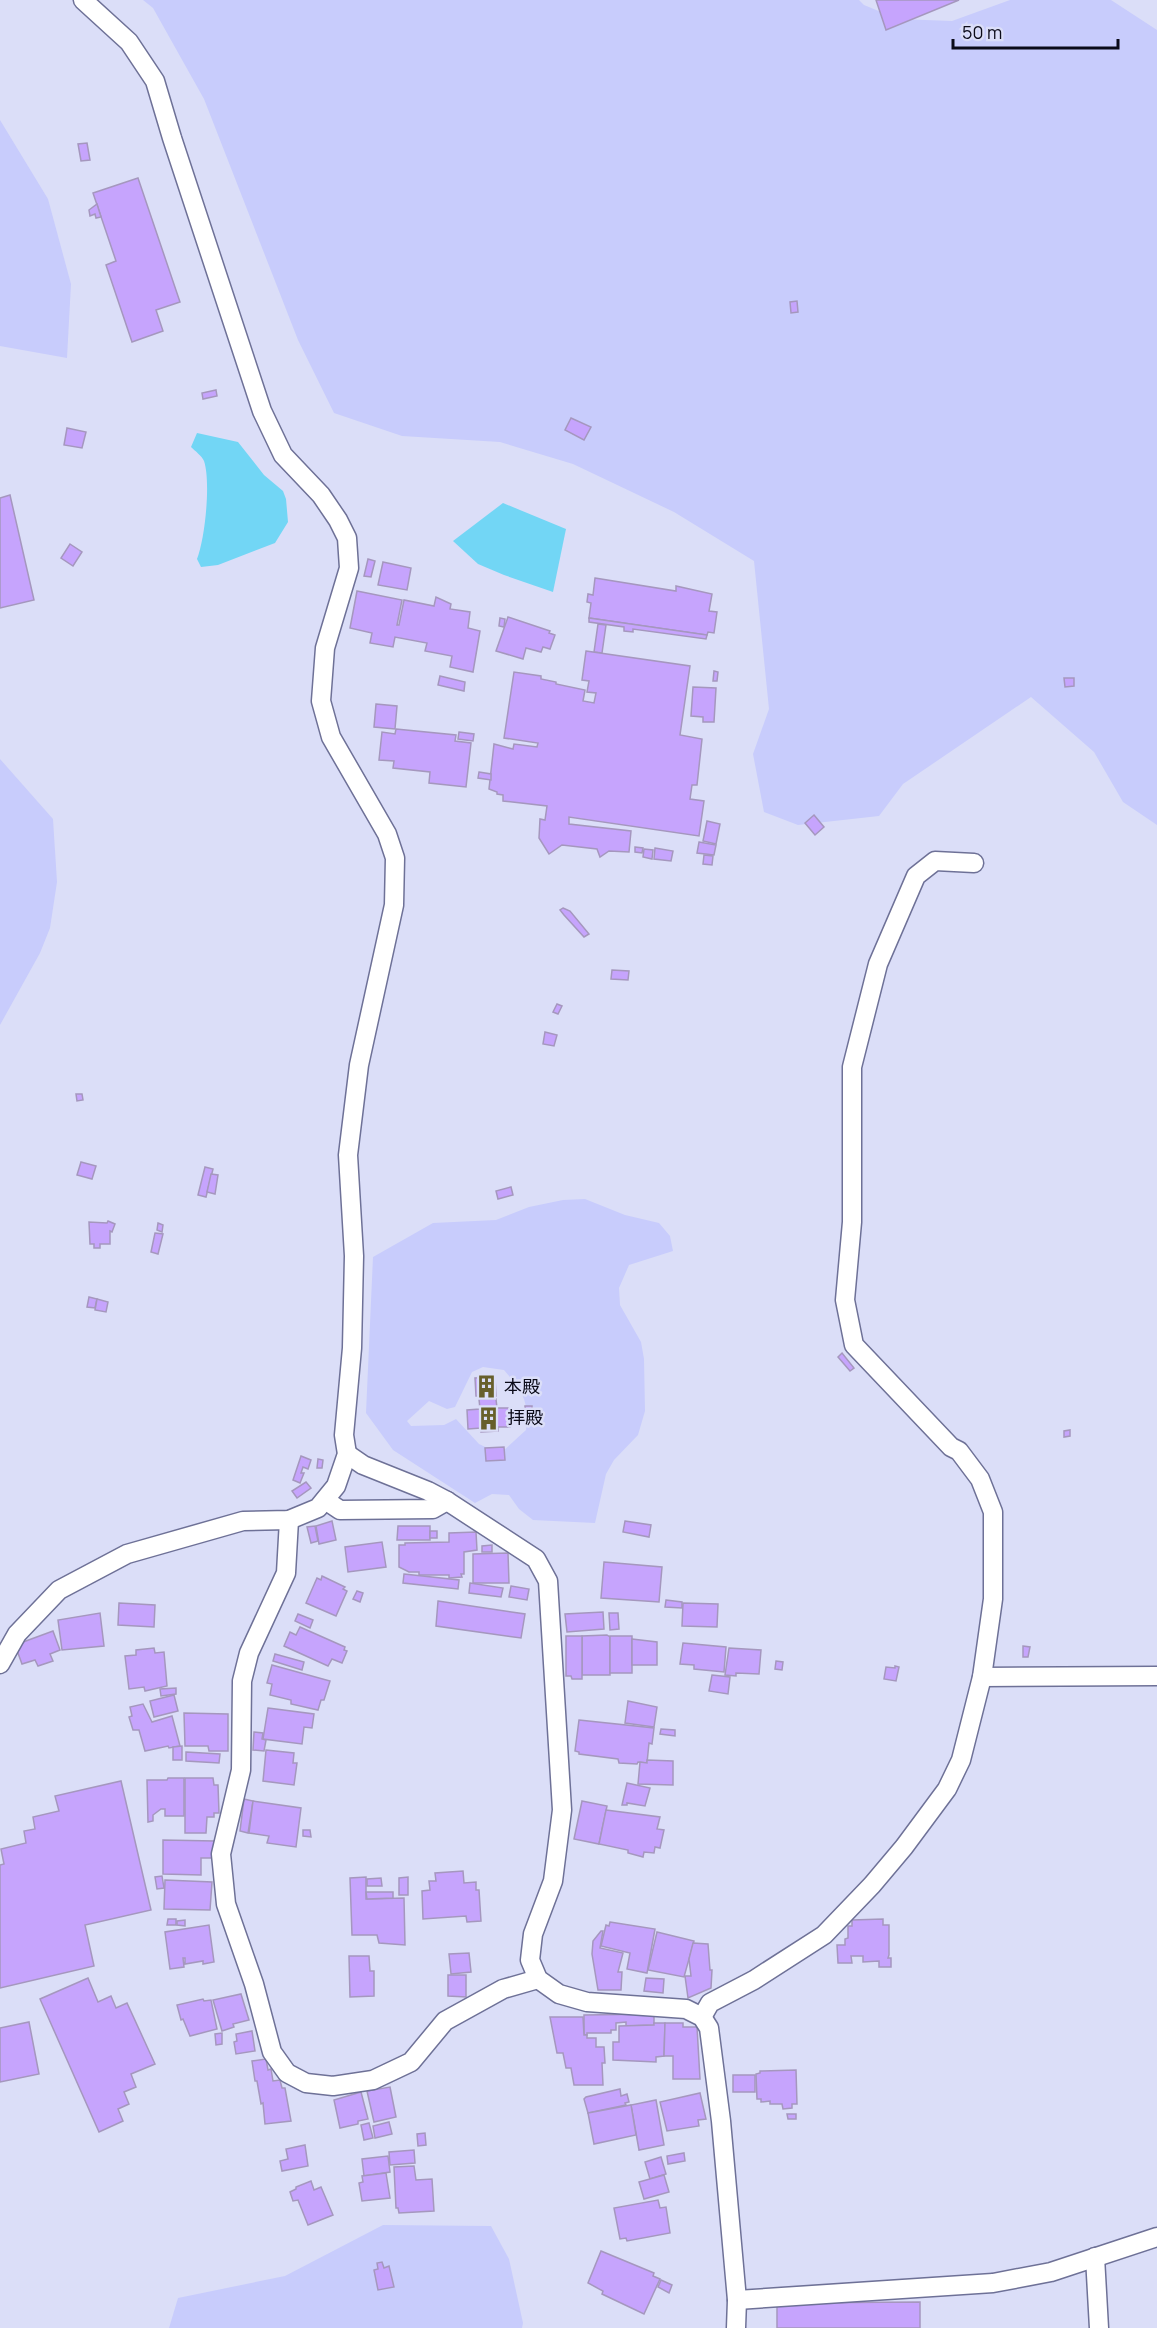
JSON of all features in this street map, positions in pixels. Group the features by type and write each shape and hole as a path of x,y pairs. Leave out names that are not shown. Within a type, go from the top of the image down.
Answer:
{"street":[{"path":"0,1664 17,1634 59,1590 127,1554 243,1521 289,1520 318,1508 336,1486 347,1454 344,1435 352,1348 354,1256 348,1155 359,1065 394,905 396,882 395,858 387,834 331,737 321,701 326,648 349,568 347,538 321,495 283,455 262,411 172,138 156,81 129,42 83,0"},
{"path":"702,2017 710,2003 754,1980 824,1935 872,1885 904,1847 947,1789 961,1760 982,1677 993,1599 993,1512 980,1479 959,1451 951,1447 854,1345 845,1300 852,1222 852,1067 879,964 916,876 935,861 974,863"},
{"path":"347,1454 363,1465 447,1501 536,1559 548,1581 562,1810 553,1881 533,1934 530,1960 538,1979 560,1994 587,2002 686,2009 702,2017 709,2028 737,2300 736,2328"},
{"path":"325,1500 340,1510 433,1509 447,1501"},
{"path":"289,1520 286,1573 249,1653 242,1681 241,1770 220,1854 226,1904 254,1984 272,2052 287,2073 306,2083 333,2086 373,2080 411,2062 445,2021 503,1989 538,1979"},
{"path":"982,1677 1157,1676"},
{"path":"737,2300 993,2283 1050,2272 1157,2237"},
{"path":"1095,2257 1099,2328"}],"shaded area":[{"path":"143,0 859,0 864,5 898,19 952,21 1010,0 1111,0 1157,30 1157,825 1123,802 1094,752 1031,697 903,784 879,816 798,825 764,812 753,754 769,709 754,561 674,512 573,464 500,442 402,436 334,413 298,340 204,99 153,8"},
{"path":"0,120 48,199 71,284 67,358 0,346"},
{"path":"197,433 238,442 264,475 283,491 288,522 275,543 218,565 201,567 197,559 205,525 207,482 204,461 191,447"},
{"path":"503,503 566,529 553,592 478,564 453,541"},
{"path":"0,759 53,819 57,882 50,928 40,953 0,1025"},
{"path":"585,1199 625,1215 659,1223 670,1236 673,1251 629,1265 619,1288 620,1305 641,1342 644,1359 645,1411 638,1435 614,1460 606,1474 595,1523 533,1520 519,1509 509,1495 492,1494 475,1503 393,1450 366,1413 373,1257 433,1223 496,1220 529,1207 563,1200","holes":["483,1367 504,1370 523,1397 527,1420 526,1430 500,1454 479,1444 456,1419 444,1425 411,1426 407,1421 429,1401 447,1409 455,1407 472,1372"]},
{"path":"383,2225 491,2226 509,2259 523,2323 522,2328 169,2328 178,2298 285,2276"}],"building":[{"path":"876,0 959,0 886,30"},
{"path":"87,143 90,160 81,161 78,144"},
{"path":"138,178 180,302 156,310 163,331 132,342 106,265 116,261 93,193"},
{"path":"97,204 101,217 96,218 95,214 90,216 89,210"},
{"path":"797,301 798,312 791,313 790,302"},
{"path":"216,390 217,396 203,399 202,393"},
{"path":"571,418 591,427 584,440 565,430"},
{"path":"67,428 86,432 82,448 64,445"},
{"path":"10,495 34,600 0,608 0,498"},
{"path":"70,544 82,552 73,566 61,558"},
{"path":"368,559 375,561 371,577 364,576"},
{"path":"383,562 411,568 407,590 378,585"},
{"path":"595,578 676,591 676,586 712,594 709,611 717,612 714,633 708,632 707,635 589,618 591,603 587,602 588,594 593,595"},
{"path":"357,591 402,600 397,625 399,625 404,600 434,606 436,597 451,604 450,609 470,612 468,628 480,631 473,672 450,667 452,656 425,651 427,643 395,637 393,647 370,643 372,633 350,628"},
{"path":"508,617 550,631 549,633 555,635 550,649 543,647 541,652 526,648 523,659 496,651"},
{"path":"500,618 505,619 504,627 499,626"},
{"path":"589,618 707,635 706,639 633,629 633,632 624,631 624,627 589,622"},
{"path":"598,624 606,625 602,653 594,652"},
{"path":"586,651 690,666 680,735 702,739 697,785 692,785 690,799 704,801 699,836 569,817 569,824 631,831 629,852 609,851 600,857 597,849 562,845 549,854 539,838 540,819 545,820 547,806 503,801 503,795 489,789 494,744 513,749 514,744 537,747 538,743 504,738 514,672 541,676 541,679 556,682 556,684 585,690 583,701 594,703 596,693 587,692 589,681 582,680"},
{"path":"714,671 718,672 717,681 713,681"},
{"path":"440,676 465,682 464,691 438,685"},
{"path":"1064,678 1074,678 1074,686 1065,687"},
{"path":"693,687 716,688 714,722 703,722 703,717 691,716"},
{"path":"376,704 397,706 395,729 374,727"},
{"path":"396,729 456,735 455,741 471,743 466,787 429,783 430,772 393,768 394,761 379,760 382,732 395,734"},
{"path":"459,732 474,734 473,741 458,739"},
{"path":"479,772 491,774 491,780 478,778"},
{"path":"814,815 824,827 815,835 805,823"},
{"path":"707,821 720,824 716,844 703,841"},
{"path":"699,842 716,845 714,855 697,853"},
{"path":"635,847 643,848 642,853 635,852"},
{"path":"655,848 673,851 671,861 654,859"},
{"path":"644,849 653,850 652,859 643,857"},
{"path":"704,855 713,856 712,865 703,864"},
{"path":"563,908 570,911 589,934 584,937 560,910"},
{"path":"612,970 629,971 628,980 611,979"},
{"path":"557,1004 562,1006 558,1014 553,1012"},
{"path":"545,1032 557,1035 554,1046 543,1044"},
{"path":"76,1094 82,1094 83,1100 77,1101"},
{"path":"81,1162 96,1166 92,1179 77,1175"},
{"path":"205,1167 213,1169 206,1197 198,1195"},
{"path":"211,1174 218,1175 215,1194 207,1192"},
{"path":"511,1187 513,1195 498,1199 496,1191"},
{"path":"108,1221 115,1224 112,1232 110,1231 110,1244 100,1244 100,1248 94,1248 94,1244 90,1244 89,1222 107,1223"},
{"path":"158,1223 163,1225 162,1232 157,1230"},
{"path":"155,1233 163,1234 158,1254 151,1252"},
{"path":"89,1297 97,1299 95,1308 87,1307"},
{"path":"97,1299 108,1302 106,1312 95,1310"},
{"path":"842,1353 854,1368 850,1371 838,1357"},
{"name":"本殿","path":"495,1377 496,1396 476,1396 475,1378"},
{"name":"拝殿","path":"479,1399 496,1399 497,1408 509,1408 510,1427 498,1427 498,1431 481,1432 481,1428 468,1429 467,1410 480,1409"},
{"path":"525,1406 532,1406 532,1413 525,1413"},
{"path":"1070,1430 1070,1436 1064,1437 1064,1431"},
{"path":"504,1447 505,1460 486,1461 485,1448"},
{"path":"301,1456 311,1460 308,1469 303,1467 301,1473 304,1473 300,1483 293,1480"},
{"path":"318,1459 323,1460 322,1468 317,1468"},
{"path":"306,1482 311,1488 297,1498 292,1491"},
{"path":"332,1521 336,1540 319,1544 316,1526"},
{"path":"625,1521 651,1525 649,1537 623,1532"},
{"path":"315,1526 318,1541 311,1543 307,1527"},
{"path":"398,1526 430,1526 430,1540 397,1540"},
{"path":"430,1531 437,1531 437,1538 430,1538"},
{"path":"476,1532 477,1550 464,1552 462,1577 419,1575 419,1572 409,1572 399,1567 399,1545 449,1542 449,1533"},
{"path":"382,1542 386,1567 348,1572 345,1547"},
{"path":"492,1545 492,1552 482,1552 482,1546"},
{"path":"508,1553 509,1583 473,1583 473,1554"},
{"path":"604,1562 662,1567 659,1602 601,1598"},
{"path":"404,1574 459,1580 458,1589 403,1583"},
{"path":"322,1576 345,1587 343,1589 347,1591 336,1616 306,1603 317,1578 321,1580"},
{"path":"470,1583 503,1588 501,1597 469,1593"},
{"path":"511,1586 529,1589 527,1600 509,1597"},
{"path":"357,1591 363,1593 360,1602 353,1599"},
{"path":"666,1600 682,1602 682,1608 665,1607"},
{"path":"438,1601 525,1614 521,1638 436,1626"},
{"path":"119,1603 155,1605 154,1627 118,1625"},
{"path":"683,1603 718,1604 717,1627 682,1626"},
{"path":"603,1612 604,1629 567,1632 565,1614"},
{"path":"100,1613 104,1646 62,1650 58,1620"},
{"path":"609,1613 618,1613 619,1629 610,1630"},
{"path":"298,1614 313,1620 310,1628 295,1621"},
{"path":"300,1627 345,1647 344,1650 347,1651 342,1663 332,1659 328,1666 284,1646 290,1632 296,1635"},
{"path":"53,1631 60,1650 50,1654 53,1661 38,1666 35,1660 22,1664 15,1645"},
{"path":"607,1635 610,1637 610,1675 582,1675 582,1636"},
{"path":"566,1636 582,1636 582,1679 572,1679 571,1676 566,1676"},
{"path":"610,1636 632,1636 632,1673 610,1673"},
{"path":"632,1639 657,1642 657,1665 632,1665"},
{"path":"683,1643 726,1647 724,1672 694,1669 694,1665 680,1664"},
{"path":"1023,1646 1030,1647 1028,1657 1023,1657"},
{"path":"154,1648 155,1653 164,1652 167,1686 145,1691 144,1687 129,1689 125,1656 136,1655 136,1650"},
{"path":"729,1648 761,1650 759,1674 725,1675"},
{"path":"275,1654 304,1662 302,1670 273,1661"},
{"path":"776,1661 783,1662 782,1670 775,1669"},
{"path":"272,1665 330,1681 318,1710 291,1704 291,1700 270,1695 272,1684 267,1683"},
{"path":"895,1666 899,1667 896,1681 884,1679 886,1667 895,1668"},
{"path":"712,1675 730,1677 728,1694 709,1691"},
{"path":"176,1688 176,1694 161,1696 160,1689"},
{"path":"174,1695 178,1711 154,1717 150,1701"},
{"path":"628,1701 657,1707 654,1727 625,1723"},
{"path":"143,1704 152,1722 172,1716 180,1746 145,1751 139,1730 133,1730 129,1717 132,1716 130,1707"},
{"path":"268,1708 314,1714 312,1728 304,1727 302,1744 263,1739"},
{"path":"184,1713 228,1714 228,1751 209,1751 208,1746 185,1746"},
{"path":"579,1720 654,1728 652,1744 649,1743 647,1763 619,1763 618,1759 579,1754 575,1751"},
{"path":"661,1729 675,1730 675,1736 660,1734"},
{"path":"254,1732 263,1733 262,1739 266,1740 264,1751 253,1750"},
{"path":"182,1746 182,1760 173,1760 173,1747"},
{"path":"266,1750 294,1753 293,1763 297,1763 294,1785 263,1781"},
{"path":"186,1752 220,1754 219,1763 186,1761"},
{"path":"647,1760 673,1761 673,1785 638,1784 640,1762 647,1763"},
{"path":"168,1778 184,1778 184,1816 165,1816 165,1809 161,1809 153,1815 153,1821 148,1822 147,1780 167,1780"},
{"path":"185,1778 213,1778 214,1785 218,1785 219,1813 214,1813 214,1817 207,1817 206,1833 185,1833"},
{"path":"121,1781 151,1910 85,1925 94,1966 0,1988 0,1865 4,1864 1,1849 26,1843 24,1831 35,1829 33,1817 59,1811 55,1796"},
{"path":"627,1783 650,1788 645,1806 627,1803 627,1805 622,1805"},
{"path":"244,1799 253,1801 248,1833 240,1831"},
{"path":"253,1801 301,1808 296,1847 267,1843 269,1836 249,1833"},
{"path":"582,1801 607,1806 599,1844 574,1839"},
{"path":"606,1810 660,1817 657,1829 664,1830 660,1848 655,1847 654,1853 644,1852 643,1857 628,1853 628,1850 599,1844"},
{"path":"303,1830 310,1830 311,1837 303,1836"},
{"path":"163,1840 215,1841 215,1858 201,1858 201,1875 163,1874"},
{"path":"463,1871 464,1883 476,1882 476,1890 479,1890 481,1921 467,1922 466,1916 423,1919 422,1891 430,1890 429,1881 436,1881 435,1873"},
{"path":"162,1876 164,1888 157,1889 155,1877"},
{"path":"366,1877 366,1899 404,1898 405,1945 379,1943 377,1935 352,1935 350,1878"},
{"path":"408,1877 408,1895 399,1895 399,1878"},
{"path":"381,1878 382,1886 367,1886 367,1879"},
{"path":"165,1880 212,1882 210,1910 164,1909"},
{"path":"366,1892 393,1892 393,1898 367,1899"},
{"path":"168,1919 176,1919 176,1925 167,1925"},
{"path":"883,1919 883,1925 889,1925 888,1958 891,1958 891,1967 879,1967 879,1961 863,1962 863,1956 851,1956 852,1963 838,1963 837,1945 845,1945 845,1939 848,1938 848,1926 852,1926 852,1920"},
{"path":"185,1920 185,1926 177,1925 177,1921"},
{"path":"610,1922 655,1929 647,1973 627,1969 630,1953 601,1946 606,1925 609,1926"},
{"path":"209,1925 214,1962 185,1964 185,1958 183,1958 184,1967 170,1969 165,1932"},
{"path":"603,1931 600,1948 623,1953 618,1972 622,1972 621,1990 598,1990 592,1954 593,1941"},
{"path":"657,1932 694,1941 684,1977 648,1970"},
{"path":"693,1943 708,1944 710,1970 712,1970 711,1988 688,1998 685,1976 691,1976 689,1959"},
{"path":"469,1953 471,1972 451,1974 449,1954"},
{"path":"349,1956 369,1956 370,1971 374,1971 374,1996 350,1997"},
{"path":"448,1975 466,1975 466,1997 448,1996"},
{"path":"88,1978 98,2002 111,1996 116,2008 127,2003 155,2064 131,2074 136,2087 124,2092 129,2104 118,2109 123,2121 99,2132 40,1999"},
{"path":"646,1978 664,1979 663,1993 644,1991"},
{"path":"241,1994 249,2020 233,2024 234,2027 222,2031 213,2000"},
{"path":"203,1999 204,2001 211,2000 217,2029 190,2036 183,2019 181,2020 177,2005"},
{"path":"654,2014 654,2025 626,2026 626,2022 616,2023 616,2030 611,2030 611,2033 584,2035 584,2015"},
{"path":"550,2017 583,2017 584,2035 587,2035 587,2038 596,2038 596,2047 604,2047 603,2085 574,2085 571,2068 566,2068 563,2053 557,2053"},
{"path":"29,2022 39,2074 0,2082 0,2028"},
{"path":"654,2023 665,2023 664,2056 656,2057 656,2062 613,2060 613,2042 619,2042 619,2026 654,2025"},
{"path":"665,2023 683,2023 683,2027 697,2027 700,2079 673,2079 673,2056 664,2056"},
{"path":"252,2031 255,2051 236,2054 234,2042 237,2041 236,2034"},
{"path":"222,2033 222,2044 216,2045 215,2034"},
{"path":"266,2059 273,2081 280,2080 282,2088 285,2088 291,2121 265,2124 263,2103 261,2104 252,2061"},
{"path":"796,2070 797,2104 792,2104 792,2108 783,2109 782,2104 770,2104 770,2101 761,2102 761,2099 757,2099 756,2074 760,2071"},
{"path":"733,2075 755,2075 755,2092 733,2092"},
{"path":"390,2087 396,2117 374,2122 367,2091"},
{"path":"620,2089 621,2096 627,2094 629,2102 625,2103 626,2105 588,2113 584,2099 586,2097"},
{"path":"361,2092 368,2119 340,2128 334,2100"},
{"path":"700,2093 706,2119 698,2120 699,2126 667,2131 660,2102"},
{"path":"656,2100 664,2145 639,2150 631,2105"},
{"path":"631,2105 636,2135 594,2144 588,2113"},
{"path":"787,2114 796,2114 796,2119 788,2119"},
{"path":"389,2122 392,2134 375,2138 373,2126"},
{"path":"369,2123 373,2138 364,2140 361,2125"},
{"path":"425,2133 426,2145 418,2146 417,2134"},
{"path":"305,2145 308,2166 282,2171 280,2161 288,2159 286,2149"},
{"path":"414,2150 415,2163 390,2165 389,2152"},
{"path":"684,2153 685,2161 668,2164 667,2156"},
{"path":"388,2156 390,2172 364,2176 362,2159"},
{"path":"661,2157 666,2174 650,2179 645,2162"},
{"path":"414,2166 416,2180 432,2179 434,2211 399,2213 396,2208 394,2167"},
{"path":"386,2173 390,2198 362,2201 359,2183 363,2182 362,2176"},
{"path":"664,2175 669,2192 644,2199 639,2182"},
{"path":"311,2181 314,2190 321,2187 333,2215 308,2225 298,2200 293,2201 290,2192"},
{"path":"658,2200 660,2208 666,2207 670,2233 627,2241 626,2238 620,2239 614,2208"},
{"path":"601,2251 654,2273 653,2276 660,2279 644,2314 602,2294 603,2291 588,2283"},
{"path":"382,2262 384,2268 389,2266 394,2287 378,2290 374,2270 378,2269 377,2263"},
{"path":"661,2280 672,2285 669,2293 658,2287"},
{"path":"920,2302 920,2328 777,2328 777,2303"}],"place":[{"name":"本殿","path":"486,1387"},
{"name":"拝殿","path":"489,1418"}]}
